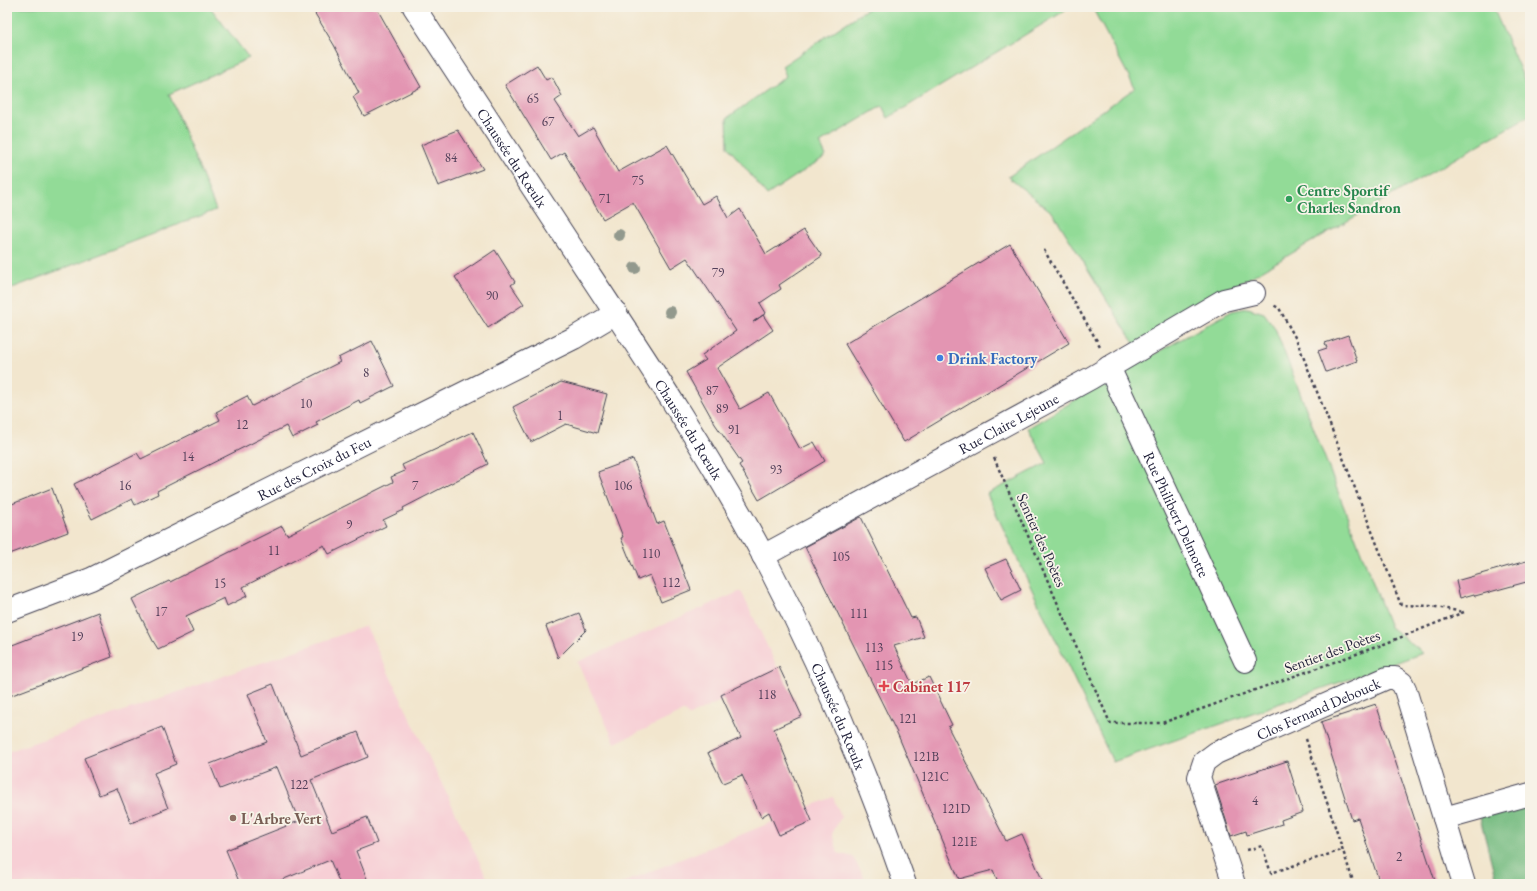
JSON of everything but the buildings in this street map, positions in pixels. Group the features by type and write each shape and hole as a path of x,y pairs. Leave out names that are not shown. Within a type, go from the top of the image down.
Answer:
{"street":[{"name":"Chaussée du Rœulx","path":"414,7 616,313 719,476 763,556 801,630 844,724 883,820 905,884"},
{"name":"Rue Claire Lejeune","path":"763,556 985,436 1100,372 1224,300 1254,293"},
{"name":"Rue des Croix du Feu","path":"7,612 91,579 574,338 616,313"},
{"name":"Rue Philibert Delmotte","path":"1100,372 1244,661"},
{"name":"Clos Fernand Debouck","path":"1234,884 1199,777 1204,762 1216,753 1298,716 1387,678 1395,678 1402,683 1405,689 1464,884"},
{"path":"1444,818 1530,794"}],"path":[{"path":"1044,250 1100,345 1102,352 1100,372"},
{"name":"Sentier des Poètes","path":"985,436 1110,723 1162,723 1379,646 1464,612 1430,606 1401,605 1297,341 1279,308 1254,293"},
{"path":"1298,716 1354,884"},
{"path":"1225,858 1262,846 1271,873 1342,850"}],"shaded area":[{"path":"741,591 780,673 689,716 685,711 615,743 577,662"},
{"name":"L'Arbre Vert","path":"366,626 490,884 7,884 7,752"},
{"path":"833,797 841,817 832,834 838,853 853,857 867,883 620,884"}],"green space":[{"path":"7,7 210,7 249,58 169,94 216,210 7,290"},
{"path":"870,7 1071,7 888,118 882,106 820,143 826,156 767,195 728,147 727,118 786,76 782,66"},
{"name":"Centre Sportif Charles Sandron","path":"1092,7 1493,7 1530,93 1530,115 1239,284 1224,300 1138,350 1053,213 1008,177 1135,88"},
{"path":"1248,308 1264,313 1275,328 1390,627 1423,653 1113,762 987,494 1047,463 1028,428 1131,367 1232,311"},
{"path":"1530,785 1530,884 1497,884 1478,810"}],"place":[{"name":"Centre Sportif Charles Sandron","path":"1289,199"},
{"name":"Drink Factory","path":"940,358"},
{"name":"Cabinet 117","path":"884,686"},
{"name":"L'Arbre Vert","path":"233,818"}]}
